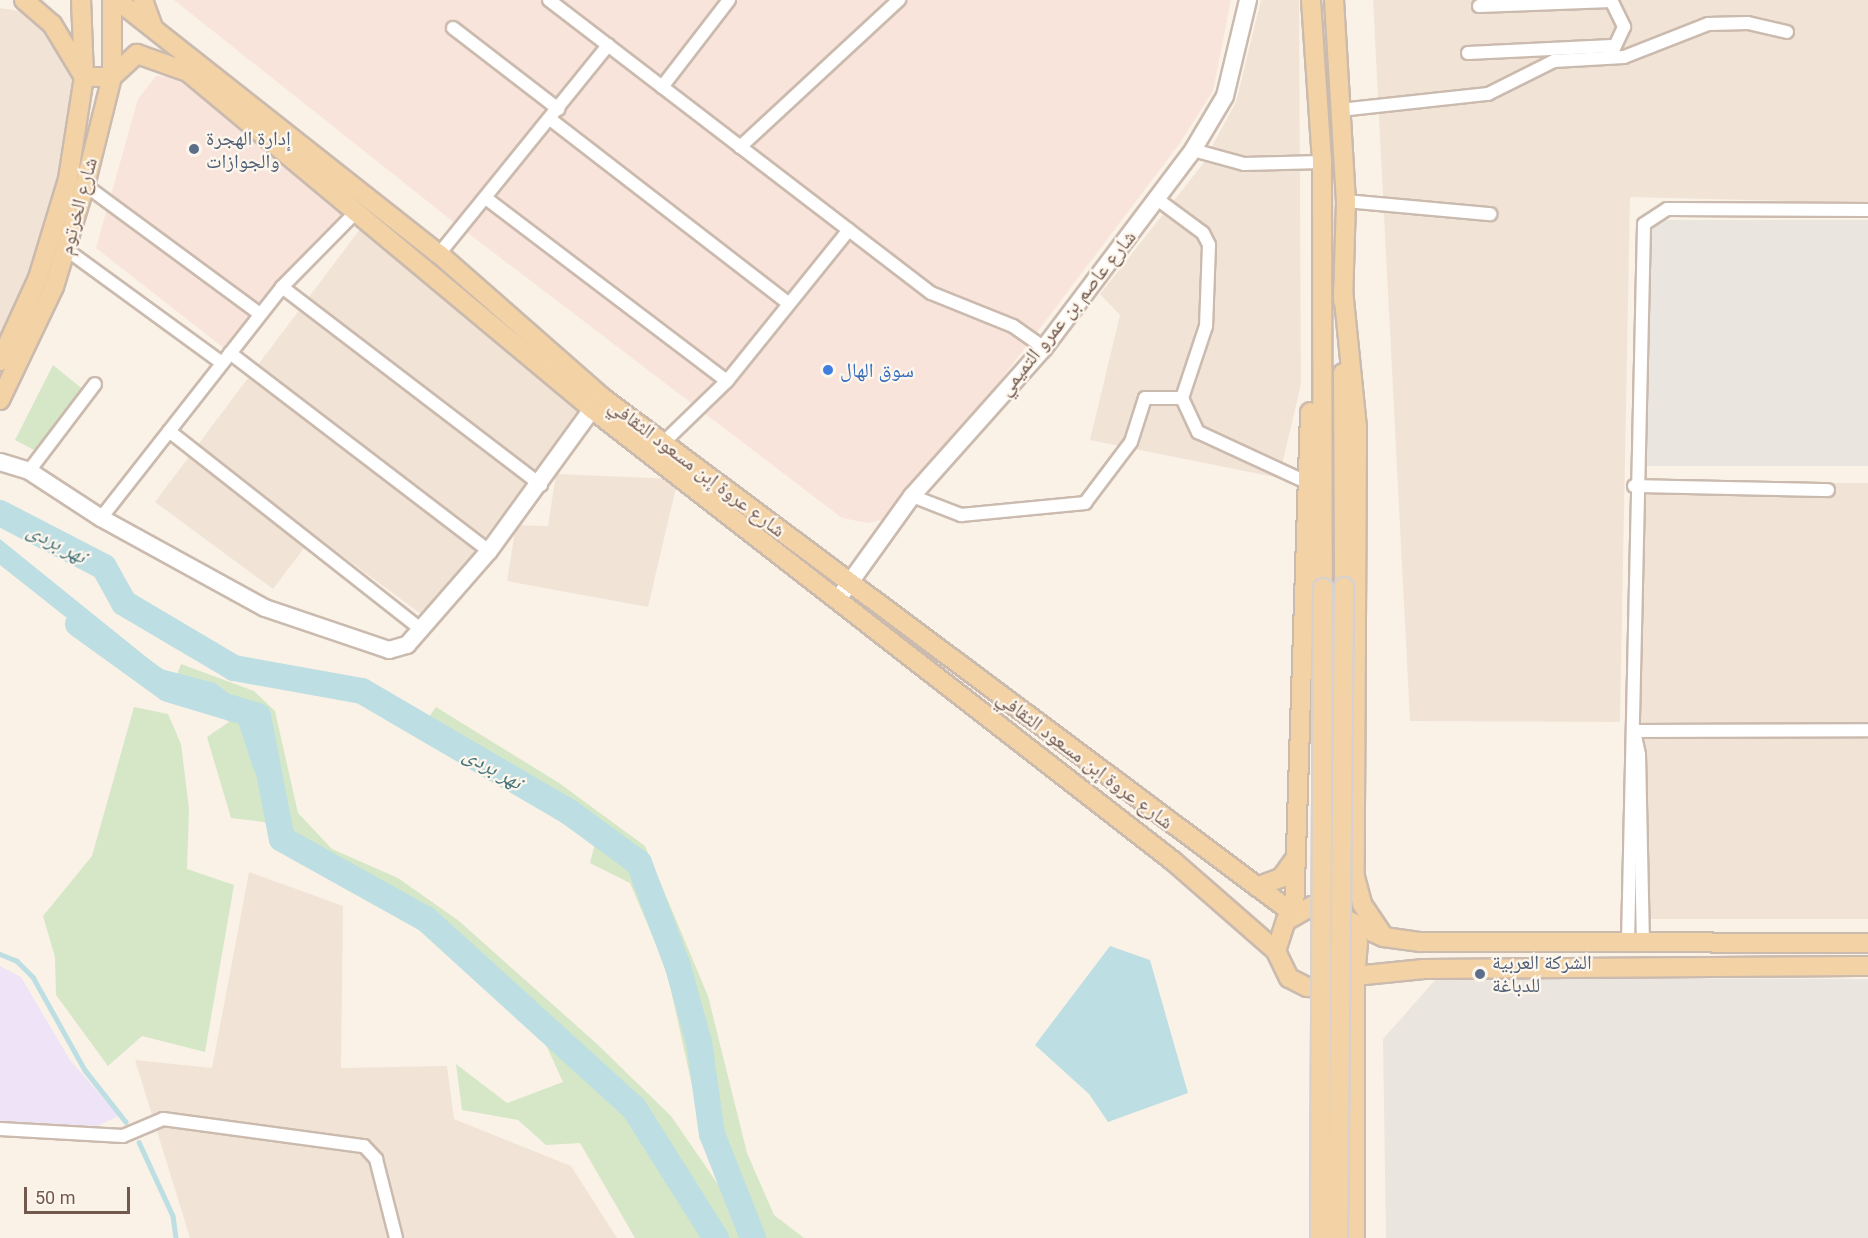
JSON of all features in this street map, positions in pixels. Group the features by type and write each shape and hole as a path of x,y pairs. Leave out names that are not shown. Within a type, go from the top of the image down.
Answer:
{"main road":[{"path":"25,0 37,0"},
{"path":"25,0 52,24 84,77"},
{"path":"0,362 51,243 84,77 81,0"},
{"name":"شارع الخرتوم","path":"0,400 42,317 67,250 86,185 112,77 112,0"},
{"name":"شارع عروة إبن مسعود الثقافي","path":"117,0 154,32 439,254 663,444 852,582 1294,914"},
{"path":"143,0 154,32"},
{"path":"1311,0 1322,162 1319,336 1323,588 1320,1238"},
{"path":"1334,0 1346,201 1343,290 1344,587 1338,1238"},
{"name":"شارع عروة إبن مسعود الثقافي","path":"112,77 137,54 188,72 354,214 592,409 1173,861 1276,951"},
{"path":"84,77 112,77"},
{"path":"1343,290 1358,428 1355,877 1362,904 1384,937"},
{"path":"1294,914 1304,481 1319,336"},
{"path":"1257,887 1281,878 1295,857"},
{"path":"1868,942 1635,942 1384,937 1323,907 1294,914 1280,930 1276,951 1282,970 1306,987 1326,988 1355,976 1424,969 1868,966"},
{"path":"1349,921 1358,943 1355,976 1355,1238"}],"street":[{"path":"549,0 931,293 1013,326 1044,348"},
{"path":"662,87 729,0"},
{"path":"740,147 899,0"},
{"name":"شارع عاصم بن عمرو التميمي","path":"838,599 912,496 1044,348 1193,150 1225,96 1248,0"},
{"path":"1479,6 1611,0 1624,27 1612,52"},
{"path":"1340,110 1488,94 1554,61 1612,52 1708,24 1748,23 1787,32"},
{"path":"453,28 554,114 789,304"},
{"path":"439,254 487,199 608,45"},
{"path":"1468,53 1612,52"},
{"path":"1193,150 1244,164 1322,162"},
{"path":"86,185 260,314"},
{"path":"487,199 727,381"},
{"path":"1157,199 1203,233 1209,245 1206,326 1182,398 1198,432 1304,481"},
{"path":"1346,201 1490,214"},
{"path":"1635,942 1640,753 1634,731 1634,486 1643,233 1649,216 1667,209 1868,210"},
{"path":"101,518 282,286 354,214"},
{"path":"663,444 727,381 849,230"},
{"path":"67,250 226,358 489,551"},
{"path":"282,286 541,485"},
{"path":"29,471 95,384"},
{"path":"912,496 961,515 1085,503 1131,442 1145,398 1182,398"},
{"path":"0,462 29,471 101,518 265,608 370,647 398,648 422,630 489,551 541,485 592,409"},
{"path":"169,431 422,630"},
{"path":"1634,486 1828,490"},
{"path":"1634,731 1868,730"},
{"path":"0,1129 123,1136 163,1119 364,1146 376,1159 396,1238"}],"shaded area":[{"name":"سوق الهال","path":"174,0 1231,0 1213,91 1180,143 898,516 868,523 842,518 456,224"},
{"path":"1261,0 1299,0 1301,384 1279,478 1090,440 1120,315 1100,294 1202,165 1236,102"},
{"path":"1373,0 1868,0 1868,203 1630,197 1620,722 1410,721"},
{"path":"0,8 33,13 80,90 64,168 29,280 0,339"},
{"path":"156,76 184,78 349,206 234,356 96,248 138,99"},
{"path":"1646,220 1868,220 1868,466 1646,466"},
{"path":"360,229 589,399 425,617 314,535 273,589 155,502"},
{"path":"556,474 678,479 648,607 507,581 516,525 548,526"},
{"path":"1641,483 1868,483 1868,919 1641,919"},
{"path":"249,872 343,906 341,1068 447,1066 454,1119 571,1166 617,1238 190,1238 135,1060 212,1068"},
{"path":"0,966 21,977 70,1060 119,1116 97,1126 0,1123"},
{"path":"1437,978 1868,979 1868,1238 1386,1238 1383,1039"}],"green space":[{"path":"53,365 85,391 38,452 15,440"},
{"path":"181,664 254,691 275,711 298,813 332,849 398,878 459,921 597,1044 671,1116 724,1193 703,1135 666,968 630,883 590,863 595,844 559,816 416,735 436,707 559,783 645,846 708,996 747,1153 774,1215 804,1238 635,1238 580,1143 546,1145 518,1120 462,1110 456,1064 507,1103 563,1082 541,1034 435,936 372,902 298,842 264,822 231,818 207,737 229,722 174,682"},
{"path":"134,707 168,714 181,744 189,809 187,869 234,885 205,1052 142,1036 108,1066 56,995 55,957 43,916 92,856"}],"water":[{"path":"0,539 161,669 215,683 258,716 277,815 253,768 234,709 168,689 101,645 0,565"},
{"path":"1110,946 1150,960 1188,1093 1108,1122 1089,1094 1035,1045"}],"waterway":[{"name":"نهر بردى","path":"0,513 104,567 124,603 234,668 362,691 569,812 639,863 678,967 699,1042 712,1134 753,1238"},
{"name":"نهر بردى","path":"78,624 168,689 258,716 282,839 426,919 634,1108 716,1238"},
{"path":"0,954 17,961 33,977 85,1070 126,1122"},
{"path":"139,1142 173,1216 176,1238"}],"place":[{"name":"إدارة الهجرة والجوازات","path":"194,149"},
{"name":"سوق الهال","path":"828,370"},
{"name":"الشركة العربية للدباغة","path":"1480,974"}]}
